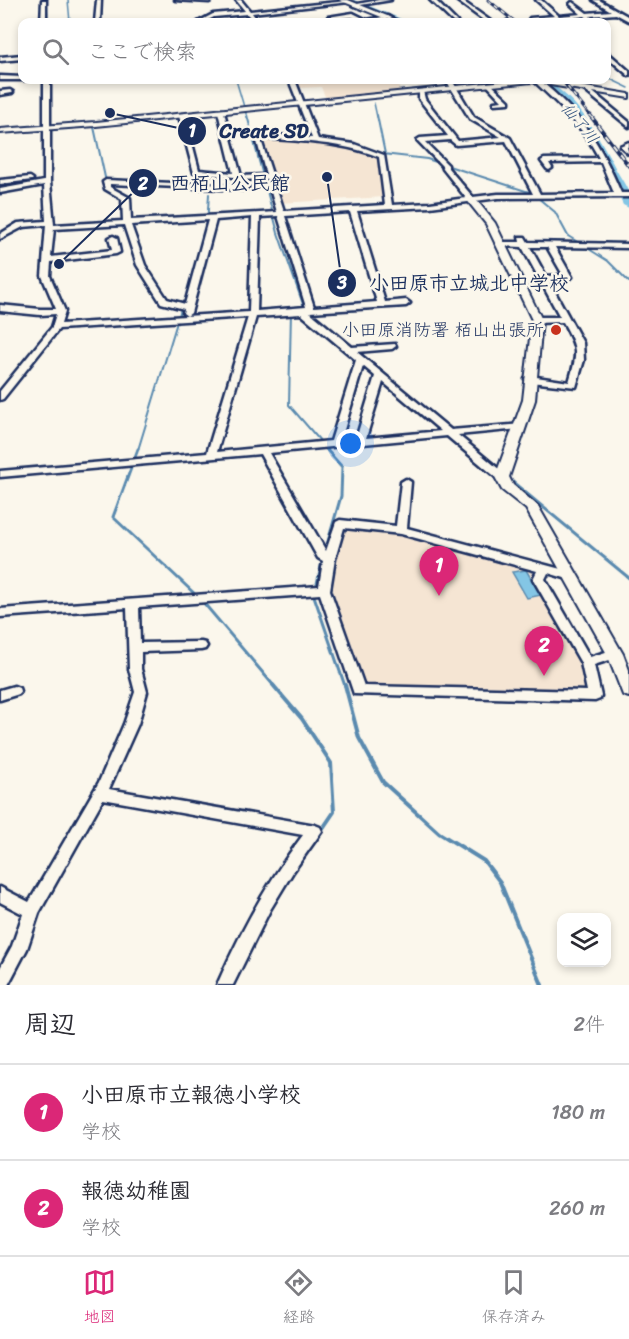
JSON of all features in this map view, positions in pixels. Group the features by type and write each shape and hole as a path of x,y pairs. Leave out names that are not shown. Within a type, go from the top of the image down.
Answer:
{"main road":[{"path":"351,3 388,18"},
{"path":"0,131 182,116 421,92 453,84 499,84"},
{"path":"557,84 629,96"},
{"path":"599,91 629,86"},
{"path":"471,199 490,223 537,320 529,400 503,473 507,487 531,506 568,575 615,654 629,691"}],"street":[{"path":"44,0 44,18"},
{"path":"98,18 99,0"},
{"path":"177,0 209,1"},
{"path":"238,0 253,18"},
{"path":"314,0 331,18"},
{"path":"380,0 387,7"},
{"path":"207,18 319,5 389,0"},
{"path":"432,0 451,18"},
{"path":"458,0 483,18"},
{"path":"538,0 557,18 616,12"},
{"path":"595,0 629,19"},
{"path":"572,3 589,18"},
{"path":"327,15 350,14 358,18"},
{"path":"0,59 18,57"},
{"path":"611,58 629,74"},
{"path":"0,78 18,79"},
{"path":"0,397 56,327 61,311 46,276 50,225 47,180 47,84"},
{"path":"294,84 316,139"},
{"path":"453,84 472,118 508,139 537,195"},
{"path":"538,84 570,112 590,137 618,195"},
{"path":"490,85 507,102 496,103"},
{"path":"586,89 629,125"},
{"path":"421,92 422,99 456,142 508,139"},
{"path":"0,93 10,93"},
{"path":"220,112 237,175"},
{"path":"182,116 196,172 237,175 238,178 270,177"},
{"path":"389,207 382,156 316,139 262,136 258,139 281,213 301,310 449,433 503,473"},
{"path":"452,138 420,141 446,167 471,199"},
{"path":"629,144 623,146 629,152"},
{"path":"549,168 544,161 603,160"},
{"path":"198,186 202,173"},
{"path":"0,182 47,180"},
{"path":"0,191 47,180"},
{"path":"188,307 164,301 158,292 138,260 127,223 126,198 106,189 106,182 245,188"},
{"path":"0,237 21,225 127,223 430,205 471,199 537,195 629,195"},
{"path":"353,209 388,315"},
{"path":"212,456 253,314 256,215"},
{"path":"186,318 213,217"},
{"path":"46,260 116,252 114,238"},
{"path":"500,244 522,241 629,246"},
{"path":"522,241 579,343 579,360 573,385 530,379"},
{"path":"543,279 568,278 549,244"},
{"path":"583,245 585,255"},
{"path":"56,327 406,303"},
{"path":"0,308 40,312 61,311"},
{"path":"537,320 564,319"},
{"path":"348,350 392,346"},
{"path":"335,443 360,361"},
{"path":"360,441 380,376"},
{"path":"0,474 520,426"},
{"path":"263,451 324,558 329,559"},
{"path":"401,530 406,482"},
{"path":"544,569 539,579 587,663 595,696 359,691 324,590 329,559 339,524 401,530 568,575"},
{"path":"0,614 324,590"},
{"path":"0,984 19,949 32,911 100,793 131,724 141,692 135,669 133,604"},
{"path":"134,648 201,646"},
{"path":"587,663 615,654"},
{"path":"0,695 14,691"},
{"path":"100,793 315,831 275,886 245,939 225,985"},
{"path":"0,894 32,911"}],"shaded area":[{"path":"296,84 397,84 401,92 326,99 321,87 297,88"},
{"path":"265,137 350,147 380,157 386,197 279,203 261,139"},
{"path":"343,527 397,532 523,564 531,570 583,663 590,689 585,693 367,688 357,678 328,582"}],"water":[{"path":"526,570 541,595 527,598 512,572"}],"waterway":[{"path":"47,0 48,18"},
{"path":"68,0 70,18"},
{"name":"仙了川","path":"347,0 394,18"},
{"path":"611,79 629,88"},
{"path":"50,116 51,84"},
{"path":"237,84 247,117"},
{"name":"仙了川","path":"544,84 583,120 629,205"},
{"path":"374,103 377,117"},
{"path":"247,115 278,233 305,310"},
{"path":"377,115 385,154"},
{"path":"94,127 106,182 108,182"},
{"path":"367,149 383,154 427,159 532,193 555,212 568,236 608,261 629,282"},
{"path":"207,225 209,194"},
{"path":"195,267 205,232"},
{"path":"138,450 181,309"},
{"path":"291,311 289,405 328,450"},
{"path":"419,403 453,432"},
{"path":"138,449 113,517 197,596"},
{"path":"325,552 341,496 342,467 326,449"},
{"path":"509,479 629,578"},
{"path":"323,558 314,596 345,686"},
{"path":"202,601 274,686"},
{"path":"273,685 302,719 331,763 334,812 317,837"},
{"path":"345,685 359,738 383,782 439,833 484,861 500,882 542,985"}],"railway":[{"path":"488,0 510,18"},
{"path":"565,84 591,117"},
{"path":"590,115 629,166"}],"place":[{"name":"Create SD","path":"110,113"},
{"name":"小田原市立城北中学校","path":"327,177"},
{"name":"西栢山公民館","path":"59,264"},
{"name":"小田原消防署 栢山出張所","path":"556,330"},
{"name":"小田原市立報徳小学校","path":"439,596"},
{"name":"報徳幼稚園","path":"544,676"}]}
